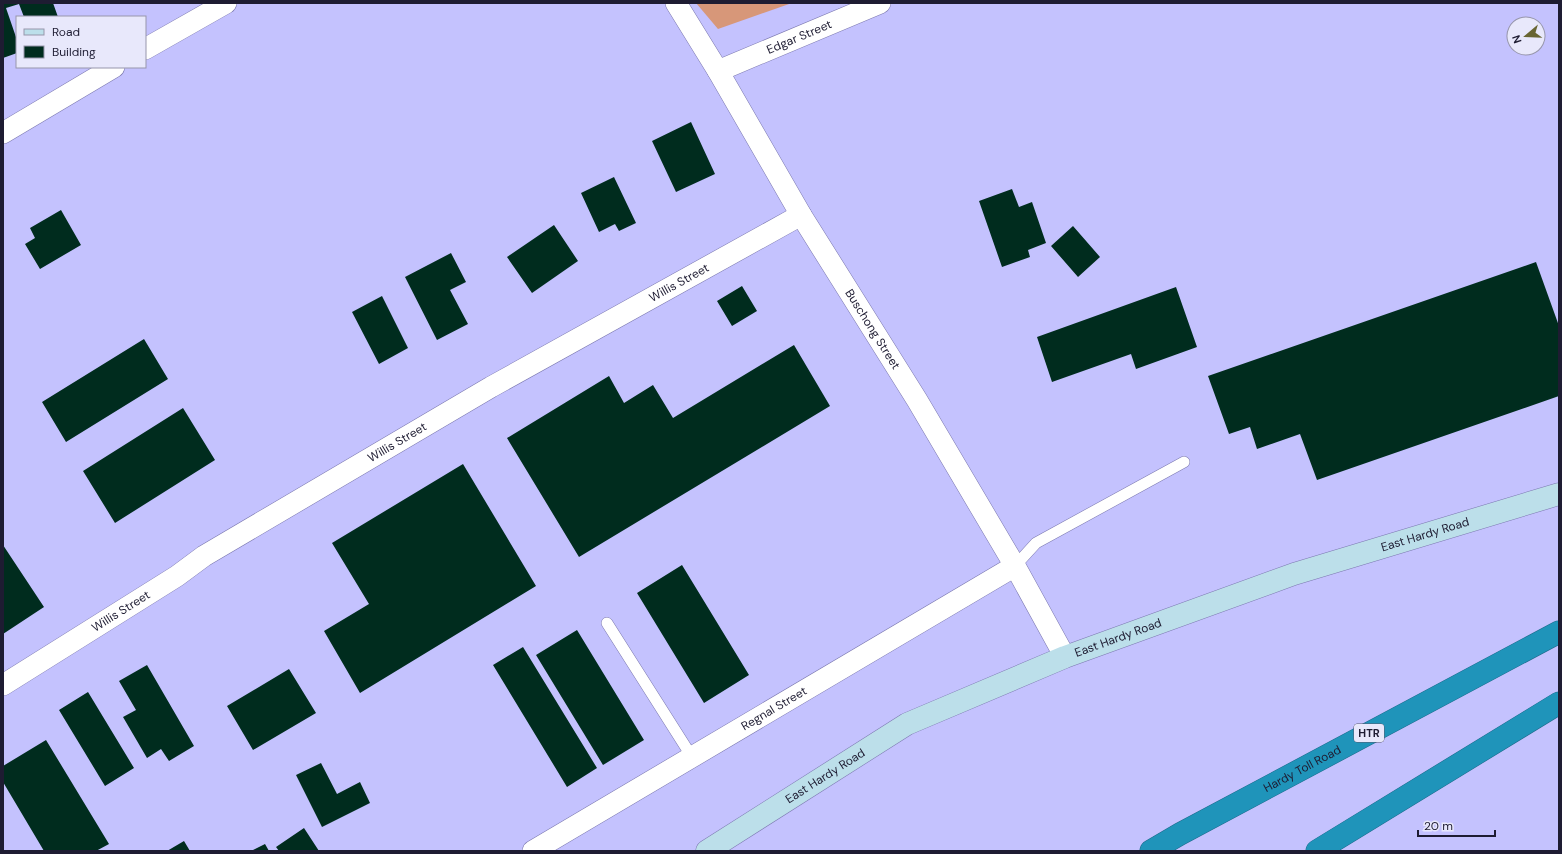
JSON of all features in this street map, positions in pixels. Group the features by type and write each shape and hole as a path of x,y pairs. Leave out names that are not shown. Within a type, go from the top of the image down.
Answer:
{"highway":[{"name":"Hardy Toll Road","path":"1151,851 1180,834 1559,632"},
{"path":"1317,851 1559,703"}],"main road":[{"name":"East Hardy Road","path":"707,851 907,724 1065,657 1294,574 1559,494"}],"street":[{"path":"146,48 226,3"},
{"name":"Buschong Street","path":"676,3 718,70 801,215 917,400 1014,566 1065,657"},
{"name":"Edgar Street","path":"718,70 880,3"},
{"path":"3,133 112,68"},
{"name":"Willis Street","path":"3,685 177,576 204,556 491,387 801,215"},
{"name":"Regnal Street","path":"533,851 1014,566"}],"lane":[{"path":"1014,566 1036,543 1184,462"},
{"path":"607,623 692,757"}],"shaded area":[{"path":"696,3 792,3 718,29"}],"building":[{"path":"3,3 53,3 58,16 24,16 19,4 6,8 16,37 16,53 3,58"},
{"path":"691,122 715,174 676,192 652,141"},
{"path":"614,177 636,223 619,231 615,224 599,232 581,193"},
{"path":"1012,189 1019,207 1032,202 1046,243 1028,250 1030,257 1002,267 979,201"},
{"path":"61,210 81,245 40,269 25,244 35,238 30,228"},
{"path":"554,225 578,261 532,293 507,257"},
{"path":"1073,226 1100,257 1078,277 1051,246"},
{"path":"451,253 466,282 450,290 468,324 437,340 405,277"},
{"path":"1536,262 1559,326 1559,396 1317,480 1300,434 1257,449 1250,427 1229,434 1208,376"},
{"path":"742,286 757,311 732,326 717,301"},
{"path":"1176,287 1197,347 1136,369 1131,354 1052,382 1037,337"},
{"path":"382,296 408,348 379,364 352,312"},
{"path":"144,339 168,379 66,442 42,402"},
{"path":"794,345 830,406 579,557 507,438 609,376 624,403 653,385 673,418"},
{"path":"183,408 215,460 115,523 83,471"},
{"path":"463,464 536,586 360,693 324,631 369,604 332,543"},
{"path":"3,545 44,607 3,634"},
{"path":"682,565 749,675 704,703 637,593"},
{"path":"577,630 644,740 603,765 536,655"},
{"path":"523,647 597,768 567,787 493,665"},
{"path":"147,665 194,746 169,761 161,749 147,758 123,717 136,710 119,681"},
{"path":"289,669 316,713 253,750 227,706"},
{"path":"88,692 134,768 105,786 59,710"},
{"path":"46,740 109,844 96,851 44,851 3,782 3,766"},
{"path":"321,763 337,794 360,782 370,803 322,827 296,775"},
{"path":"304,828 319,851 279,851 276,847"},
{"path":"184,841 190,851 167,851"},
{"path":"265,844 269,851 251,851"}]}
